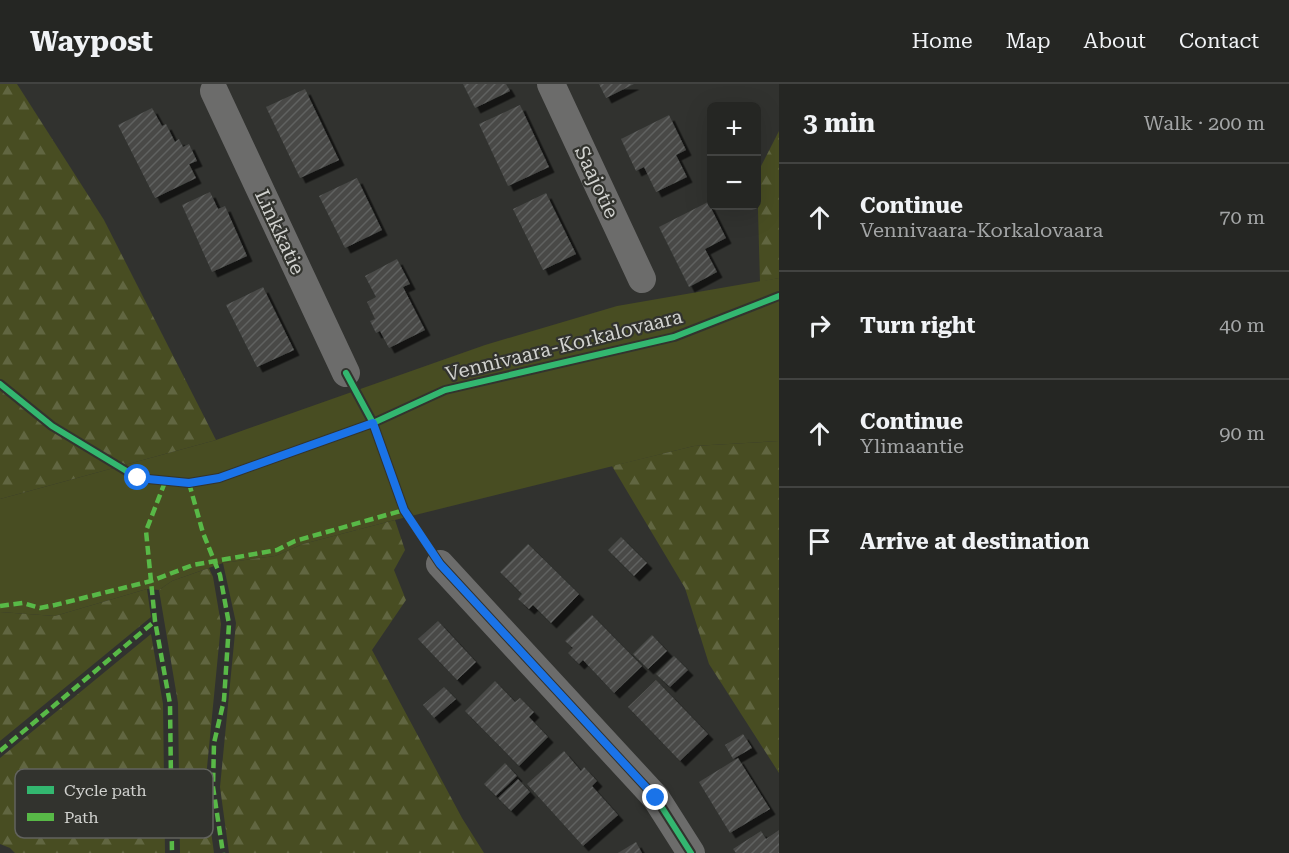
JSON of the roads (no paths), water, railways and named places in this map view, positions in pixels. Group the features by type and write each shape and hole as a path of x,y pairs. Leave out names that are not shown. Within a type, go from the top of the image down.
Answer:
{"street":[{"name":"Saajotie","path":"551,84 642,279"},
{"name":"Linkkatie","path":"216,86 346,373"},
{"path":"440,564 656,798 691,853"}]}
